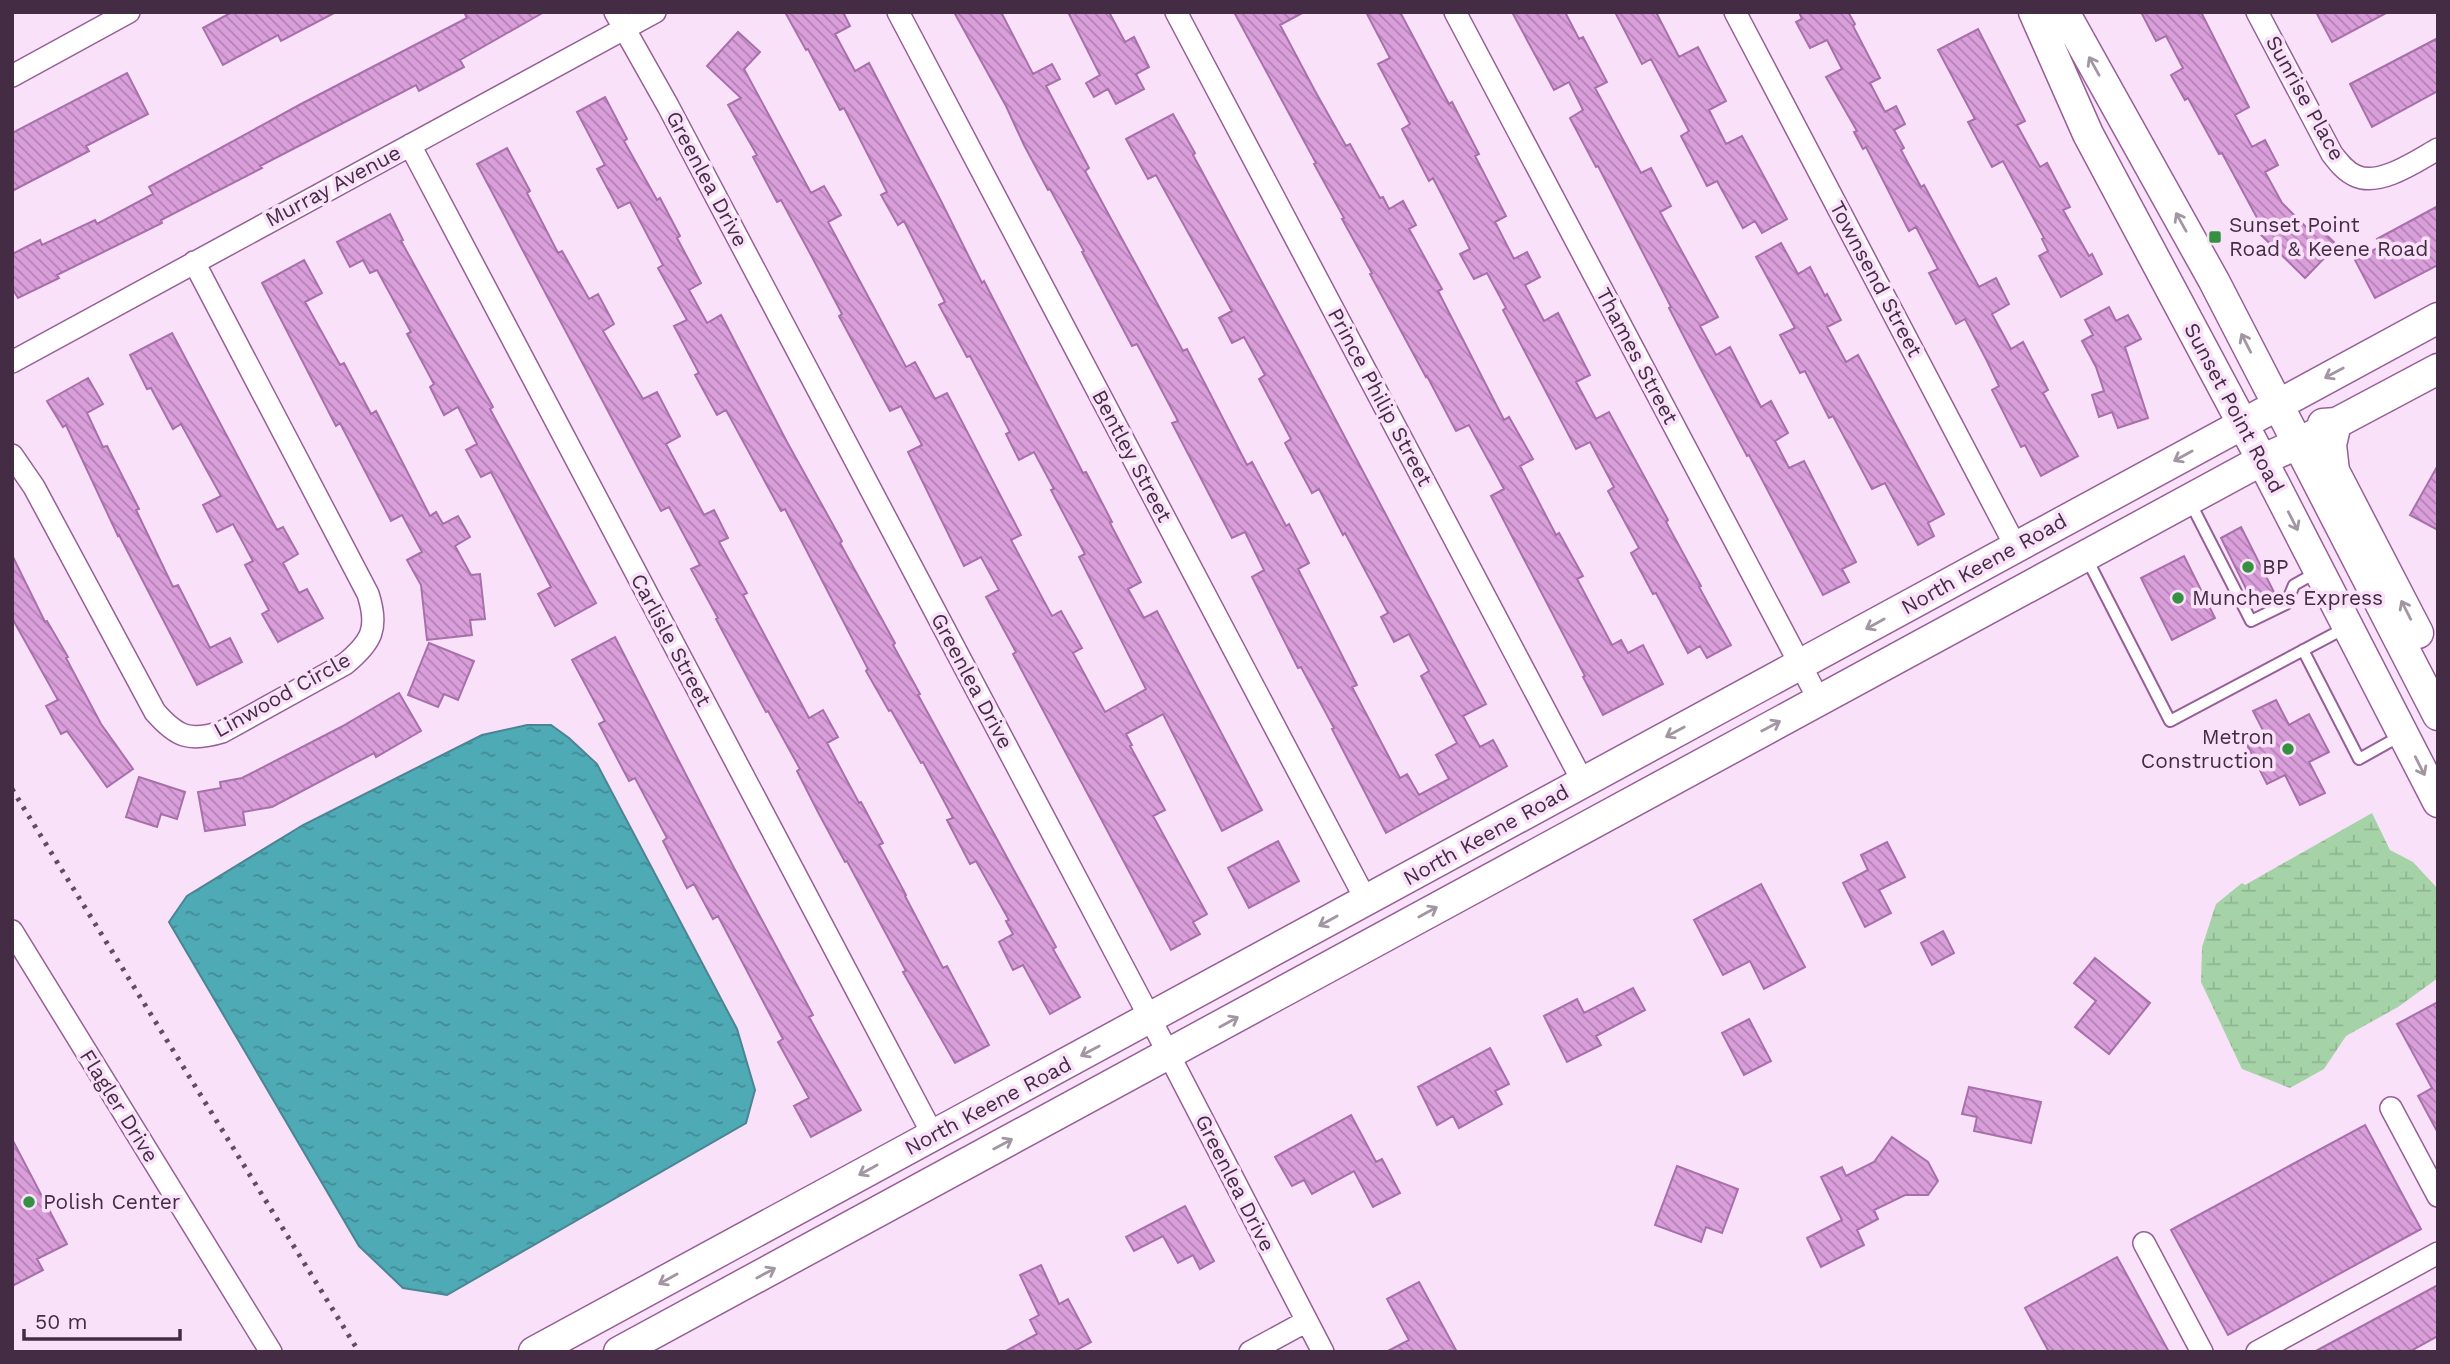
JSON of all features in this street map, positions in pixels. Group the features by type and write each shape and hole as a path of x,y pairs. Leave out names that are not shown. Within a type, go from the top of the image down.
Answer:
{"main road":[{"name":"Sunset Point Road","path":"2034,12 2088,134 2438,715"},
{"name":"Sunset Point Road","path":"2064,12 2214,281 2266,433 2319,571 2438,802"},
{"name":"North Keene Road","path":"619,1352 2188,500 2266,433 2438,318"},
{"path":"1935,637 2017,574 2206,471 2266,433 2438,340"},
{"name":"North Keene Road","path":"547,1349 933,1135 2016,547 2266,433 2336,424 2438,369"},
{"path":"2336,424 2331,445 2334,471 2438,671"},
{"path":"2266,433 2302,486 2410,694 2438,733"}],"street":[{"path":"12,76 129,12"},
{"name":"Murray Avenue","path":"12,362 410,145 619,21 655,12"},
{"name":"Bentley Street","path":"898,12 1366,900"},
{"name":"Prince Philip Street","path":"1176,12 1583,782"},
{"name":"Thames Street","path":"1455,12 1819,700"},
{"name":"Townsend Street","path":"1735,12 2016,547"},
{"name":"Sunrise Place","path":"2257,12 2332,154 2344,169 2359,178 2376,178 2394,173 2438,149"},
{"name":"Greenlea Drive","path":"619,21 668,106 1169,1054 1323,1352"},
{"name":"Carlisle Street","path":"410,145 933,1135"},
{"name":"Linwood Circle","path":"12,455 34,487 155,712 169,729 186,737 203,738 222,732 345,664 362,650 372,633 374,614 368,594 194,262"},
{"name":"Flagler Drive","path":"15,942 271,1352"},
{"path":"2391,1108 2438,1196"},
{"path":"2144,1243 2202,1352"},
{"path":"2257,1352 2438,1253"},
{"path":"1250,1352 1307,1321"}],"lane":[{"path":"2188,500 2250,621 2286,604 2294,585 2319,571"},
{"path":"2085,556 2170,721 2348,627"},
{"path":"2303,650 2359,759 2403,734"}],"green space":[{"path":"2372,813 2390,850 2413,862 2438,889 2438,978 2398,1007 2346,1036 2324,1069 2290,1088 2242,1069 2201,982 2202,947 2216,904 2242,883 2245,885"}],"water":[{"path":"527,725 551,725 597,764 737,1029 755,1090 746,1123 447,1295 403,1288 359,1246 169,922 187,896 303,825 482,735"}],"building":[{"path":"232,12 336,12 281,41 278,35 223,65 203,28"},
{"path":"464,12 544,12 460,60 464,67 419,91 416,85 260,166 262,168 161,220 162,223 57,275 59,278 18,298 12,288 12,254 40,240 42,245 95,220 97,224 153,194 149,187 467,18"},
{"path":"785,12 843,12 850,26 835,34 855,71 869,63 982,283 984,281 1083,473 1086,472 1112,522 1110,523 1141,582 1128,589 1144,618 1157,611 1262,810 1222,831 1163,714 1126,734 1165,810 1153,816 1207,914 1193,922 1200,934 1171,950 1013,654 1016,652 986,597 999,590 981,557 964,566 908,452 922,445 901,406 890,411 839,316 842,314 812,257 781,200 777,202 753,157 757,155 728,105 741,98 707,66 738,32 760,52 744,69 811,193 824,186 841,215 828,222 906,367 915,362 935,399 947,393 1021,535 1011,540 1052,616 1061,611 1082,648 1073,653 1105,712 1146,689 1079,557 1085,554 1051,490 1054,489 1034,452 1019,460 1006,434 1010,432 970,356 967,357 939,305 945,302 904,221 898,225 881,195 887,192 844,108 840,110"},
{"path":"954,12 1001,12 1033,74 1052,64 1060,79 1046,86 1089,168 1085,171 1183,351 1187,349 1247,465 1252,462 1286,526 1289,524 1309,563 1298,569 1357,685 1352,687 1400,778 1407,774 1419,795 1449,779 1436,755 1457,743 1421,676 1429,671 1409,634 1394,642 1381,617 1388,613 1345,533 1343,535 1319,489 1312,493 1285,443 1291,439 1259,379 1265,375 1244,337 1232,343 1219,318 1232,311 1156,175 1148,179 1126,139 1173,114 1486,704 1463,716 1480,747 1493,740 1507,766 1386,833 1332,729 1334,728 1301,667 1298,668 1252,577 1264,570 1245,532 1232,538 1172,423 1178,421 1137,344 1132,346 1082,252 1084,251 1050,189 1048,190"},
{"path":"1068,12 1109,12 1125,42 1134,37 1149,67 1136,74 1144,89 1116,104 1108,89 1094,97 1086,83 1100,75"},
{"path":"1234,12 1304,12 1280,25 1315,91 1346,146 1350,144 1380,198 1383,197 1389,209 1403,201 1416,225 1409,229 1442,289 1438,291 1504,420 1509,417 1533,459 1520,466 1556,535 1559,533 1583,576 1577,579 1612,645 1621,640 1628,653 1643,645 1663,684 1603,715 1491,496 1504,489 1469,425 1456,431 1370,274 1372,273 1314,164 1316,163"},
{"path":"1366,12 1400,12 1449,104 1452,102 1479,154 1475,156 1506,216 1495,222 1514,259 1527,252 1540,277 1525,285 1544,321 1558,313 1590,375 1576,382 1596,419 1609,412 1668,520 1666,522 1731,645 1707,658 1700,646 1688,653 1656,593 1653,594 1631,553 1639,548 1608,491 1614,487 1590,442 1576,449 1503,310 1506,308 1487,273 1474,279 1460,254 1470,249 1433,178 1429,181 1402,129 1410,124 1378,64 1390,58"},
{"path":"1512,12 1565,12 1579,39 1583,37 1607,82 1595,88 1641,173 1651,168 1671,206 1660,212 1718,317 1700,326 1716,355 1730,347 1761,407 1771,401 1788,433 1775,441 1789,468 1804,461 1856,562 1842,569 1849,582 1823,595 1698,364 1598,166 1596,167 1570,118 1583,110 1569,82 1554,90"},
{"path":"1615,12 1656,12 1679,57 1698,47 1726,101 1709,110 1726,144 1742,136 1787,219 1762,233 1755,221 1743,228 1717,181 1707,186 1681,136 1689,131 1651,59 1642,64"},
{"path":"1799,12 1848,12 1880,78 1870,83 1885,112 1896,106 1905,124 1894,130 1904,148 1901,150 1921,187 1924,185 1979,287 1996,278 2009,304 1992,314 2011,349 2023,342 2048,390 2043,393 2078,456 2041,476 2025,445 2021,447 1992,390 1999,386 1965,319 1956,324 1929,273 1938,269 1916,227 1909,231 1826,77 1842,69 1827,40 1810,48 1796,22 1802,19"},
{"path":"2141,12 2201,12 2249,107 2235,115 2252,147 2265,140 2278,165 2265,172 2282,203 2311,232 2317,226 2337,245 2305,278 2257,231 2262,227 2222,153 2219,154 2188,98 2185,100 2171,75 2183,68 2166,36 2156,41"},
{"path":"2316,12 2388,12 2332,42"},
{"path":"1978,29 2025,121 2017,125 2040,167 2047,163 2070,207 2063,210 2102,274 2061,297 2039,256 2048,251 2042,239 2044,238 2003,161 1992,167 1968,122 1975,119 1938,50"},
{"path":"2438,38 2438,91 2372,127 2350,84"},
{"path":"127,73 148,114 86,146 89,151 12,191 12,133"},
{"path":"605,97 627,139 624,141 657,200 660,198 701,283 689,290 707,323 721,315 895,643 893,645 920,694 918,695 1056,947 1053,949 1080,997 1050,1014 1023,965 1013,970 999,942 1013,934 1006,921 1009,920 976,861 970,864 947,820 953,818 923,762 921,763 866,671 868,669 785,509 781,511 726,410 717,415 695,375 699,373 674,326 687,320 658,268 663,265 630,202 618,208 597,169 605,165 577,112"},
{"path":"507,148 558,253 562,251 589,299 598,294 614,324 603,331 643,399 657,392 680,436 666,444 704,515 714,510 728,538 719,542 747,593 743,595 809,718 823,710 838,737 827,743 883,843 879,845 943,968 947,966 989,1045 955,1063 819,814 797,771 800,769 716,619 718,618 691,569 700,565 669,507 661,511 477,164"},
{"path":"2438,206 2438,265 2375,298 2355,260 2381,246 2377,239"},
{"path":"390,214 403,240 401,241 493,407 490,409 596,603 555,626 538,594 551,587 491,472 481,477 466,450 477,444 458,407 444,415 430,387 434,384 407,334 411,332 377,270 370,273 363,260 350,267 337,242"},
{"path":"1781,243 1798,274 1810,267 1825,296 1827,294 1841,320 1827,327 1846,362 1858,355 1944,514 1928,523 1934,536 1918,545 1885,483 1872,489 1833,416 1829,418 1805,371 1800,373 1780,335 1795,328 1756,257"},
{"path":"304,260 322,293 305,302 340,365 344,363 371,414 376,411 430,516 436,512 443,524 458,516 470,537 455,546 471,575 480,574 485,619 470,620 472,635 427,640 421,585 407,560 422,552 402,515 391,521 340,423 336,426 262,283"},
{"path":"2109,307 2116,321 2128,315 2141,339 2125,347 2148,418 2118,428 2112,412 2099,417 2092,395 2104,391 2096,367 2082,341 2093,335 2085,320"},
{"path":"172,333 277,530 283,527 298,554 283,563 299,593 307,589 323,618 278,642 262,614 269,610 245,565 253,561 233,524 217,532 203,505 221,496 181,424 173,429 151,388 147,389 130,355"},
{"path":"88,378 103,404 87,413 103,447 107,446 139,509 136,510 173,587 178,585 210,648 230,638 242,662 197,685 118,536 66,425 63,427 47,401"},
{"path":"2438,465 2438,530 2410,515"},
{"name":"BP","path":"2241,527 2276,596 2255,607 2221,538"},
{"path":"12,555 101,724 133,769 107,787 67,731 61,734 46,706 58,700 12,618"},
{"name":"Munchees Express","path":"2184,556 2215,618 2172,640 2141,578"},
{"path":"615,637 813,1015 809,1017 861,1110 811,1137 794,1106 809,1098 778,1042 783,1039 718,916 713,919 694,884 687,888 663,841 667,838 635,778 629,781 599,724 605,721 572,660"},
{"path":"429,643 474,661 458,700 444,694 438,707 408,695"},
{"path":"399,693 421,731 376,757 374,753 272,807 243,812 245,825 205,831 198,792 221,788 220,782 242,778 341,727"},
{"name":"Metron Construction","path":"2276,700 2289,725 2309,714 2329,752 2309,762 2325,793 2300,805 2285,775 2267,784 2247,745 2266,736 2253,711"},
{"path":"139,777 185,792 177,819 161,814 157,827 126,817"},
{"path":"1278,841 1299,881 1249,908 1228,868"},
{"path":"1887,842 1905,877 1879,890 1891,913 1865,927 1843,883 1868,870 1861,855"},
{"path":"1761,884 1805,967 1764,989 1750,961 1723,975 1694,920"},
{"path":"1943,931 1954,953 1932,965 1921,943"},
{"path":"2095,958 2150,1003 2109,1054 2075,1027 2096,1001 2074,983"},
{"path":"1633,988 1645,1010 1596,1036 1601,1045 1567,1062 1544,1016 1577,999 1584,1013"},
{"path":"2438,1002 2438,1133 2418,1096 2432,1088 2397,1024"},
{"path":"1749,1019 1771,1061 1744,1075 1722,1033"},
{"path":"1490,1048 1509,1084 1495,1091 1502,1104 1459,1128 1453,1116 1437,1125 1418,1087"},
{"path":"1969,1087 2041,1102 2031,1143 1974,1131 1977,1117 1962,1114"},
{"path":"1351,1115 1376,1162 1382,1159 1400,1193 1373,1207 1354,1171 1312,1194 1304,1180 1292,1186 1275,1157"},
{"path":"2365,1125 2421,1229 2228,1335 2171,1230"},
{"path":"1892,1137 1928,1162 1938,1181 1928,1195 1905,1195 1874,1210 1878,1219 1857,1230 1864,1245 1821,1267 1807,1238 1842,1220 1821,1177 1842,1167 1846,1176 1874,1162"},
{"name":"Polish Center","path":"12,1139 67,1244 37,1259 43,1270 12,1286"},
{"path":"1677,1166 1738,1189 1722,1233 1706,1227 1701,1242 1655,1225"},
{"path":"1185,1206 1214,1261 1200,1269 1193,1255 1178,1263 1163,1236 1134,1251 1126,1237"},
{"path":"2117,1257 2169,1352 2049,1352 2025,1308"},
{"path":"1041,1265 1059,1304 1068,1299 1091,1342 1073,1352 1004,1352 1037,1334 1030,1320 1039,1315 1020,1275"},
{"path":"1419,1282 1457,1352 1386,1352 1409,1340 1387,1299"},
{"path":"2438,1285 2438,1336 2409,1352 2314,1352"}],"railway":[{"path":"12,789 359,1352"}],"place":[{"name":"Sunset Point Road & Keene Road","path":"2215,237"},
{"name":"BP","path":"2248,567"},
{"name":"Munchees Express","path":"2178,598"},
{"name":"Metron Construction","path":"2288,749"},
{"name":"Polish Center","path":"29,1202"}]}
